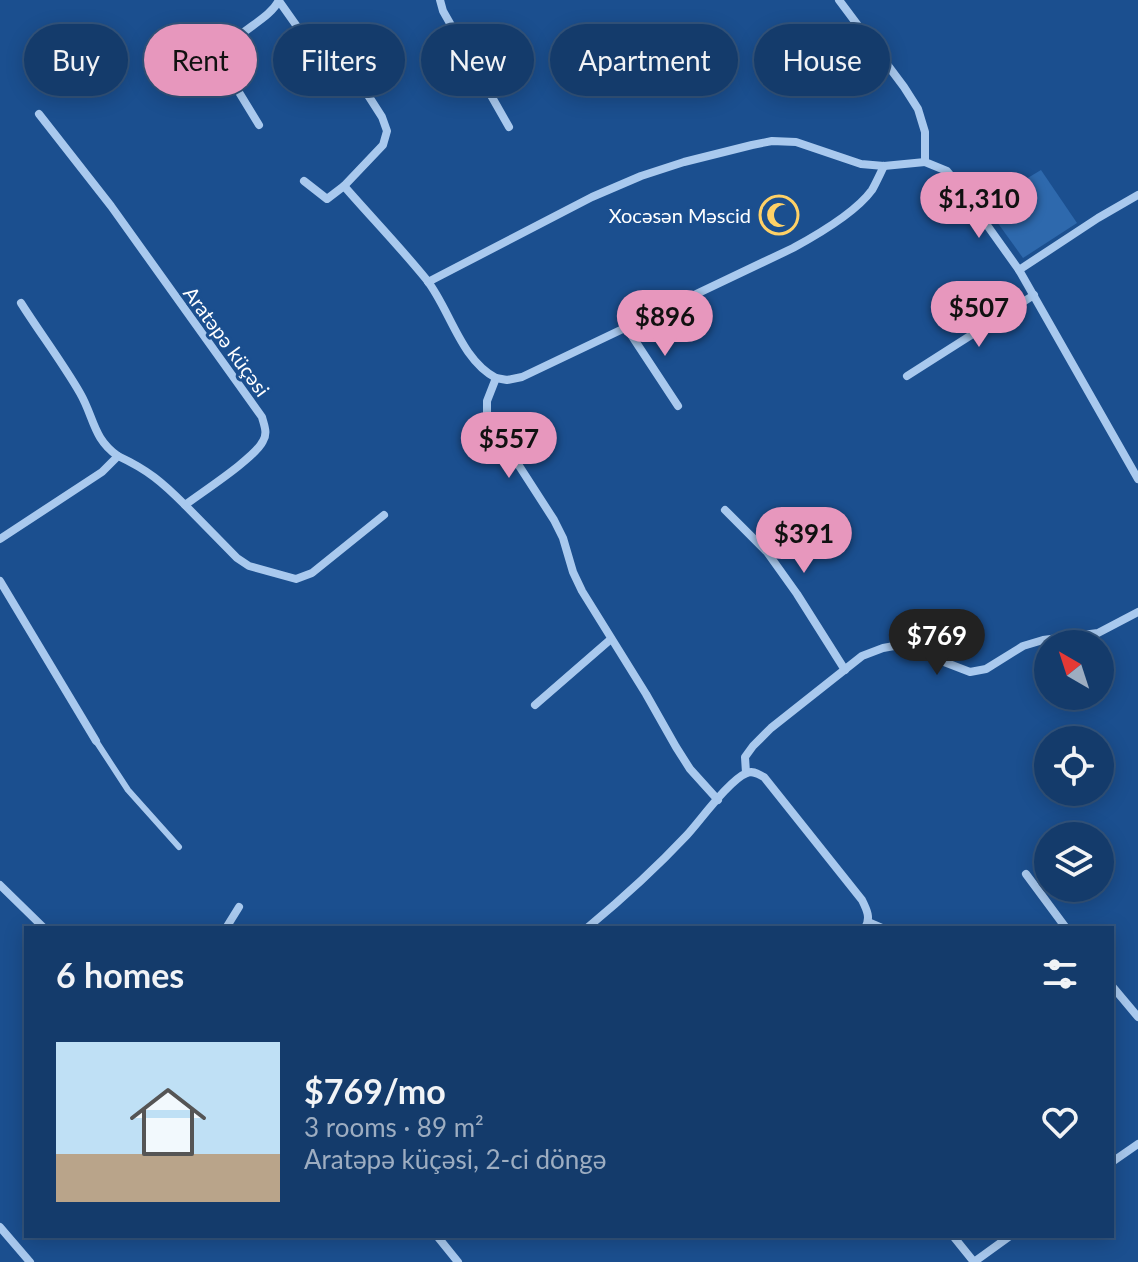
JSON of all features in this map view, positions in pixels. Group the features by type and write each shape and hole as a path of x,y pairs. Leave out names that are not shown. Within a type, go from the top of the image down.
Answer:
{"street":[{"path":"440,0 443,11 509,127"},
{"path":"839,0 918,109 925,132 925,162"},
{"path":"259,125 223,66 223,57 229,46 273,12 279,1 308,42 330,46 341,53 382,117 387,131 383,145 344,186 327,199 304,181"},
{"name":"Aratəpə küçəsi","path":"39,114 111,206 262,417 266,432 254,453 185,505"},
{"path":"428,282 629,181 739,148 772,141 796,142 861,164 884,166 925,162 947,171 1019,270 1138,479"},
{"path":"344,186 428,282 476,362 486,373 507,380 522,377 817,235 860,203 872,190 884,166"},
{"path":"1019,270 1138,195"},
{"path":"907,376 1034,295"},
{"path":"21,303 81,395 106,448 159,479 237,558 249,566 296,579 312,573 384,515"},
{"path":"626,327 678,406"},
{"path":"496,378 487,401 487,416 554,520 582,591 683,758 718,800"},
{"path":"0,539 102,472 118,456"},
{"path":"725,510 767,552 845,670"},
{"path":"0,581 96,741"},
{"path":"746,773 745,757 753,746 771,728 862,656 900,645 970,672 986,669 1023,646 1043,640 1098,633 1138,612"},
{"path":"535,705 611,639"},
{"path":"589,926 667,854 746,773 754,772 764,777 862,900 868,911 867,925"},
{"path":"1026,874 1065,926"},
{"path":"0,885 42,926"},
{"path":"227,926 239,907"},
{"path":"1114,988 1138,1017"},
{"path":"1114,1161 1138,1144"},
{"path":"0,1227 30,1262"},
{"path":"439,1238 458,1262"},
{"path":"955,1238 974,1262 1007,1238"}],"lane":[{"path":"96,741 128,790 179,847"}],"shaded area":[{"path":"1041,170 1077,223 1023,258 984,204"}],"place":[{"name":"Xocəsən Məscid","path":"779,215"}]}
